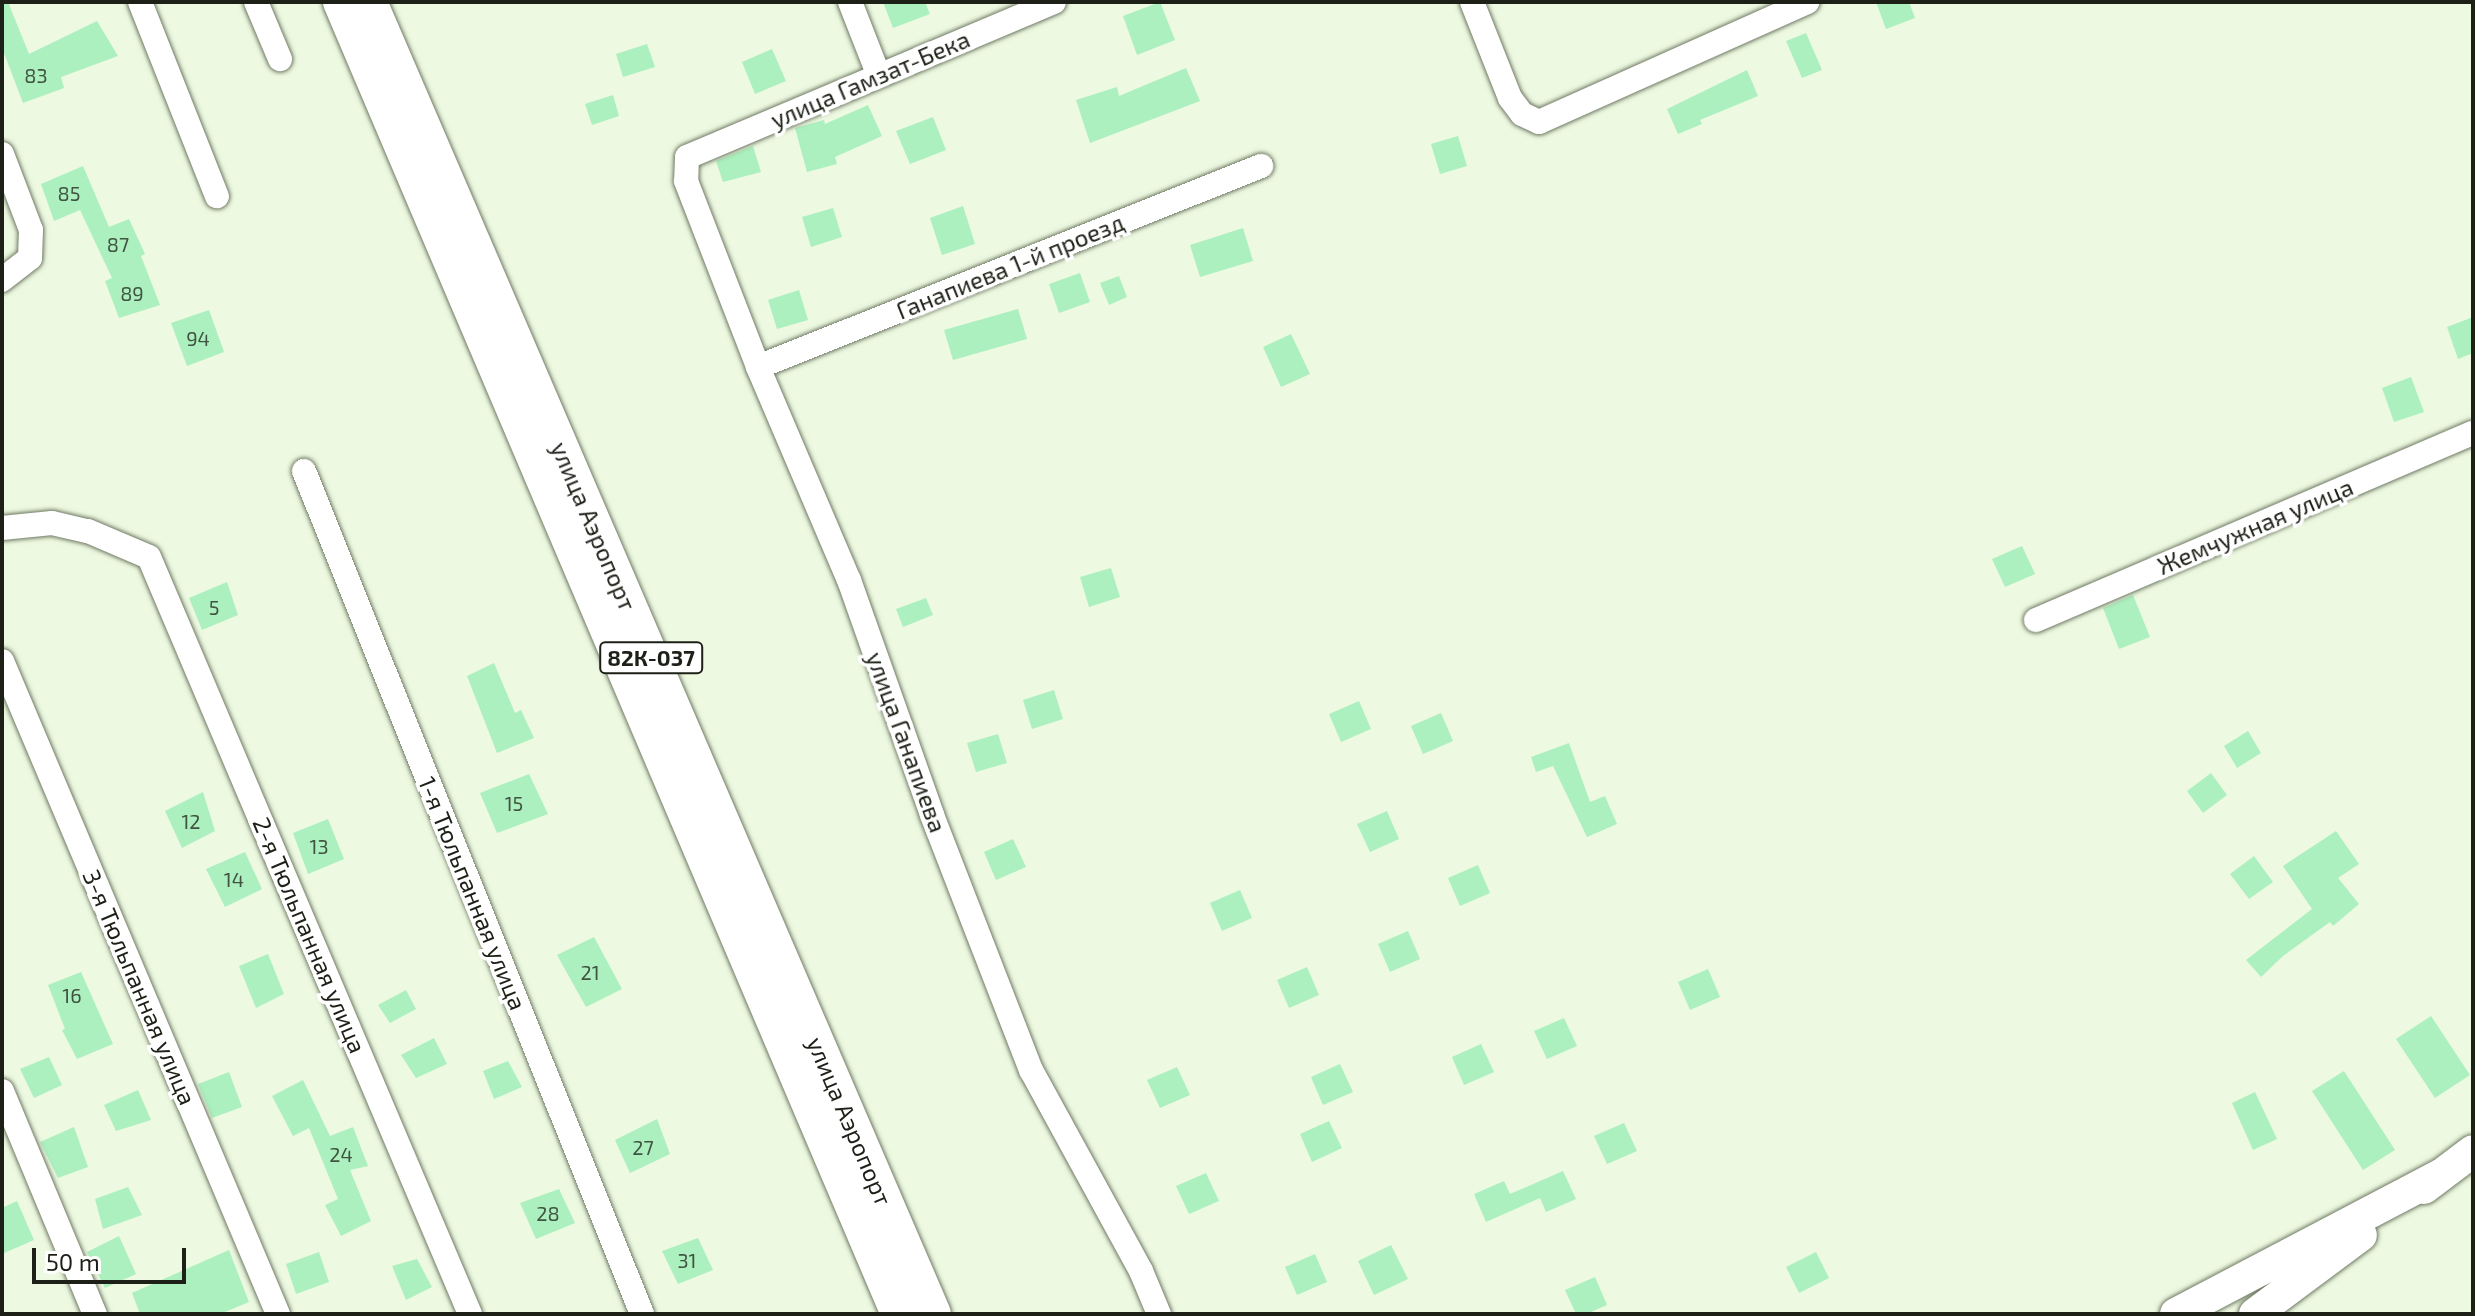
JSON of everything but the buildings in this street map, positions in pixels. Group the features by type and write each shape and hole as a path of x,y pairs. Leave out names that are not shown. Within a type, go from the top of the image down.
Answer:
{"main road":[{"name":"улица Аэропорт","path":"341,2 899,1314"},
{"name":"улица Аэропорт","path":"369,2 933,1314"},
{"path":"2255,1314 2473,1151"},
{"path":"2176,1314 2441,1175"}],"street":[{"path":"140,2 217,196"},
{"path":"256,2 280,59"},
{"path":"850,2 879,76"},
{"name":"улица Гамзат-Бека","path":"687,157 1054,2"},
{"path":"1472,2 1510,98 1522,114 1539,122 1807,2"},
{"path":"2,154 31,230 30,258 2,280"},
{"name":"улица Ганапиева","path":"687,157 686,181 758,367 849,580 932,815 1031,1070 1141,1271 1159,1314"},
{"name":"Ганапиева 1-й проезд","path":"758,367 1261,166"},
{"name":"Жемчужная улица","path":"2036,620 2473,433"},
{"name":"1-я Тюльпанная улица","path":"304,471 642,1314"},
{"name":"2-я Тюльпанная улица","path":"2,528 52,523 88,531 149,557 470,1314"},
{"name":"3-я Тюльпанная улица","path":"2,661 278,1314"},
{"path":"2,1091 95,1314"}]}
